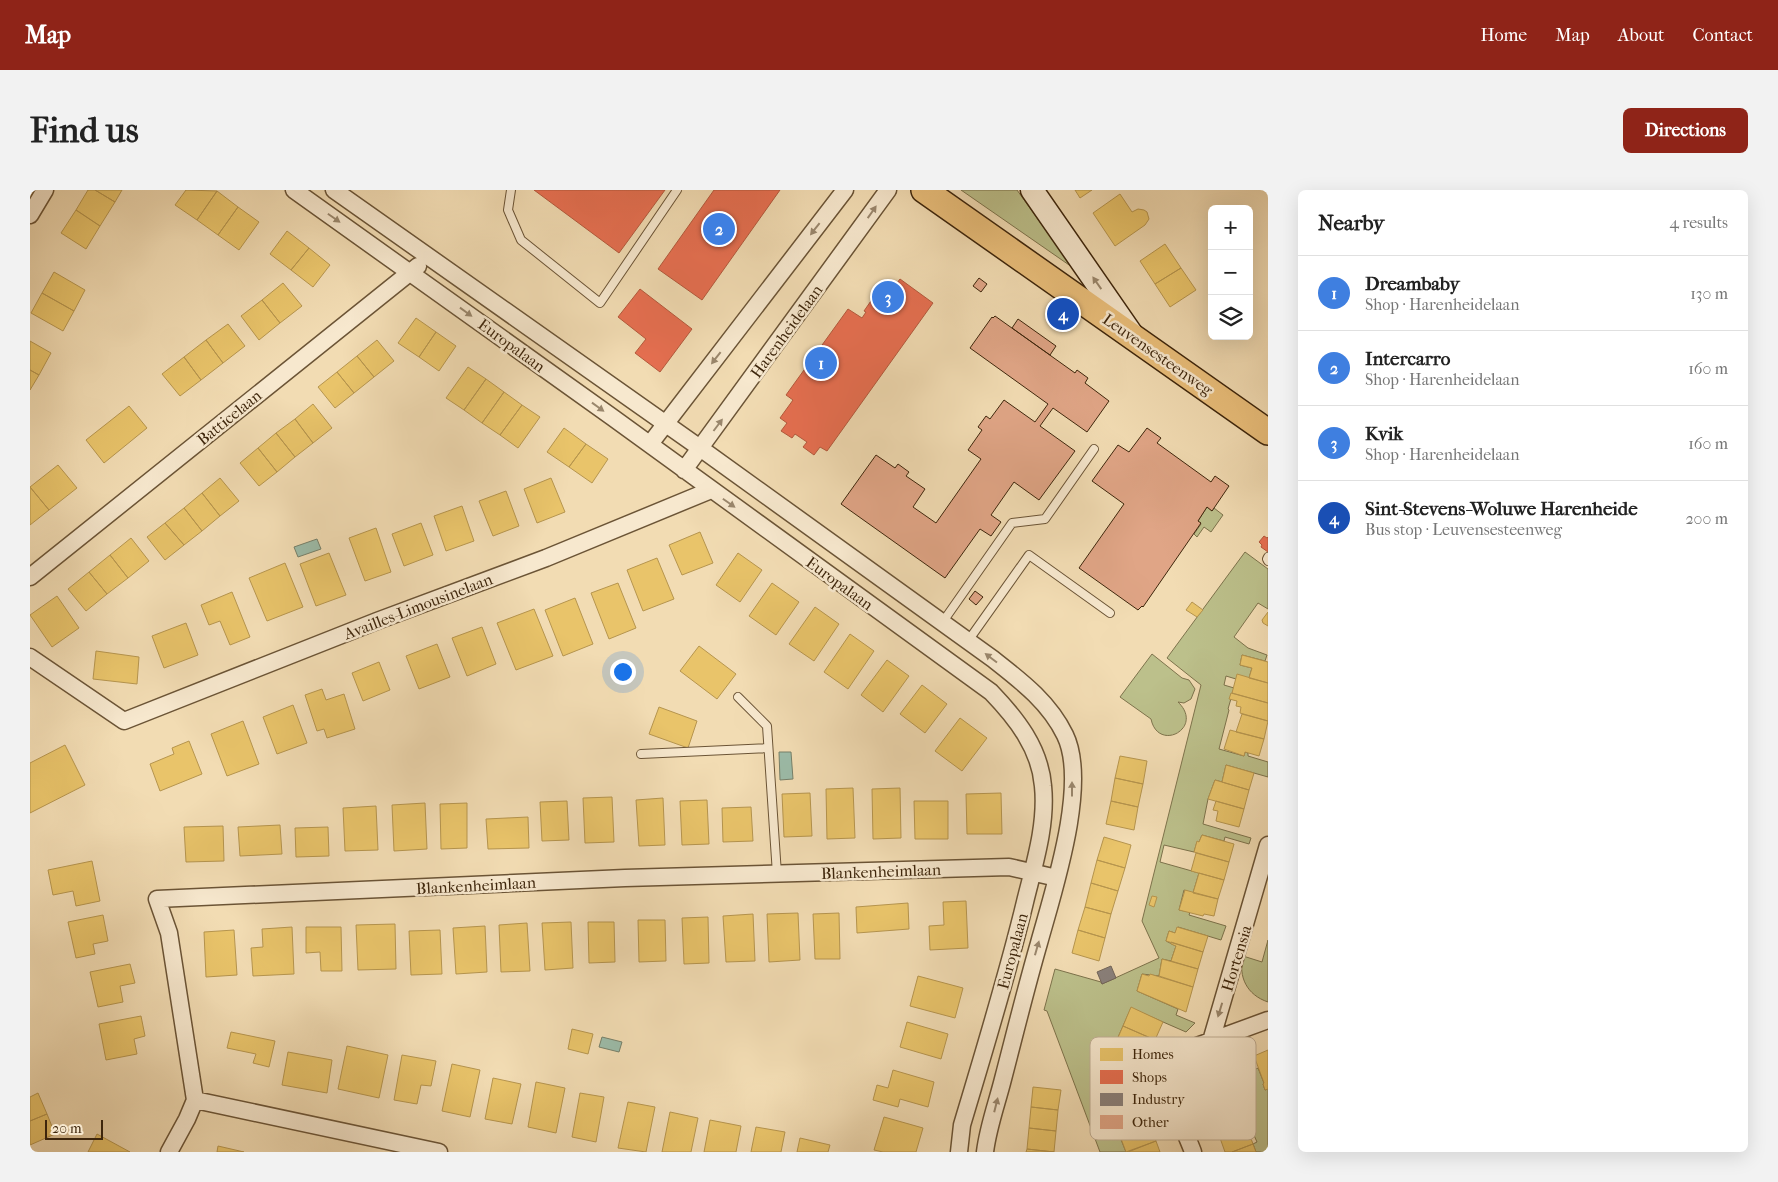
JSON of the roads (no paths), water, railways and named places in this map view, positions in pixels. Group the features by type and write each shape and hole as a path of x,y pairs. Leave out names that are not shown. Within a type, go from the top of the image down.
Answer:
{"main road":[{"name":"Leuvensesteenweg","path":"924,190 1268,432"}],"street":[{"path":"30,215 45,190"},
{"name":"Europalaan","path":"294,190 650,444 991,692 1008,709 1030,741 1037,756 1044,785 1043,819 1033,872 1011,960 962,1125 959,1152"},
{"name":"Europalaan","path":"334,190 700,448 968,641 1032,690 1042,700 1066,736 1072,768 1072,796 1057,878 985,1152"},
{"path":"650,444 845,190"},
{"name":"Harenheidelaan","path":"684,470 888,190"},
{"path":"1032,190 1135,338"},
{"name":"Batticelaan","path":"30,577 429,257"},
{"name":"Availles-Limousinelaan","path":"30,657 124,722 377,621 546,558 711,490"},
{"name":"Hortensia","path":"1211,1037 1268,845"},
{"name":"Blankenheimlaan","path":"195,1100 169,933 157,899 625,878 1009,867 1057,878"},
{"path":"1221,1037 1268,1020"},
{"path":"169,1152 195,1100 440,1152"},
{"path":"1188,1140 1193,1152"}],"lane":[{"path":"511,190 508,210 521,240 600,303 677,190"},
{"path":"942,623 1012,523 1045,520 1094,449"},
{"path":"968,641 1028,555 1110,613"},
{"path":"738,697 767,726 777,874"},
{"path":"641,754 768,748"}],"place":[{"name":"Intercarro","path":"719,229"},
{"name":"Kvik","path":"888,297"},
{"name":"Sint-Stevens-Woluwe Harenheide","path":"1063,314"},
{"name":"Dreambaby","path":"821,363"}]}
